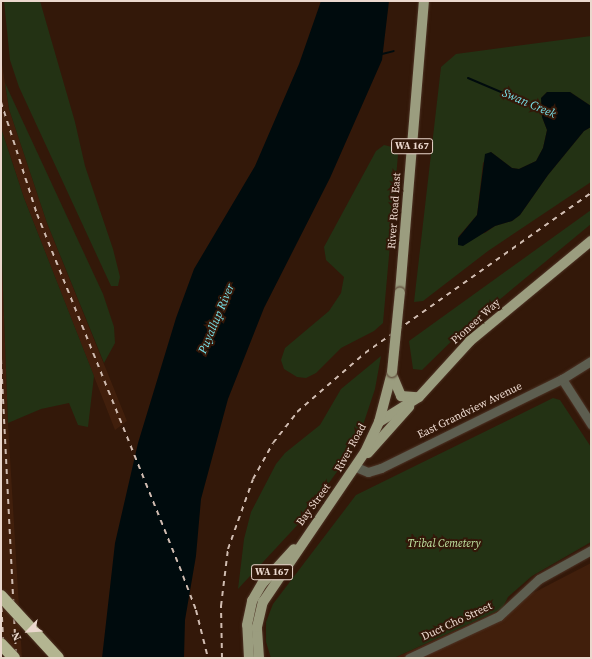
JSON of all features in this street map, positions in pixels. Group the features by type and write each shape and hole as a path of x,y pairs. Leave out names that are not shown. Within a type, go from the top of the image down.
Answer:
{"highway":[{"path":"1,596 58,658"},
{"path":"1,644 14,658"}],"main road":[{"name":"River Road East","path":"379,422 392,372 424,1"},
{"name":"Pioneer Way","path":"379,422 419,397 470,341 591,241"},
{"path":"392,372 395,386 401,396 410,399 419,397"},
{"path":"356,467 419,397"},
{"name":"River Road","path":"343,486 356,467 379,422"},
{"name":"Bay Street","path":"260,658 257,626 261,606 305,537 343,486"},
{"name":"Bay Street","path":"249,658 247,623 252,601 267,578 305,537"}],"street":[{"name":"East Grandview Avenue","path":"356,467 368,472 381,468 562,379 591,361"},
{"path":"562,379 591,424"},
{"name":"Duct Cho Street","path":"409,658 500,616 539,579 591,550"}],"shaded area":[{"path":"1,58 9,109 47,223 127,421 115,430 24,198 1,128"},
{"path":"1,237 8,423 22,658 12,658 1,652"},
{"path":"591,563 591,658 394,658 502,609"}],"green space":[{"path":"4,1 40,1 75,122 85,166 113,249 120,277 118,286 111,286 19,87 10,60"},
{"path":"591,36 591,106 570,92 547,92 541,98 542,117 547,130 543,148 536,161 519,169 512,168 491,152 483,163 477,215 458,237 485,233 495,226 512,221 520,215 548,175 584,131 591,127 591,182 488,251 423,301 414,302 441,67 456,54"},
{"path":"5,83 103,294 114,327 115,343 104,363 47,223 9,109"},
{"path":"1,128 24,198 94,376 88,427 78,425 69,403 41,409 8,423 1,237"},
{"path":"384,145 392,147 398,155 383,323 374,331 341,348 316,373 306,378 297,377 284,369 281,360 285,348 329,311 341,293 344,277 326,260 324,247 376,151"},
{"path":"591,210 591,224 464,329 422,370 413,369 409,341"},
{"path":"381,356 375,389 362,428 344,462 303,519 238,589 244,539 251,512 276,464 285,453 320,425 341,389"},
{"name":"Tribal Cemetery","path":"553,398 560,400 591,447 591,542 532,576 508,597 502,609 394,658 271,658 266,642 266,622 273,604 356,495"}],"water":[{"name":"Puyallup River","path":"321,1 389,1 382,60 330,178 264,308 228,399 201,499 196,556 185,620 184,658 102,658 115,543 138,443 176,318 194,269 255,166 299,64"},
{"path":"547,92 570,92 591,106 591,127 584,131 548,175 520,215 512,221 495,226 463,246 458,245 458,238 477,215 485,154 491,152 512,168 519,169 536,161 543,148 547,130 542,117 541,98"}],"waterway":[{"name":"Swan Creek","path":"382,54 394,51"},
{"name":"Swan Creek","path":"468,78 543,110"}],"railway":[{"path":"1,102 37,214 196,610 208,658"},
{"path":"222,658 221,606 228,549 253,479 273,443 297,412 365,353 591,193"},
{"path":"1,359 16,658"},
{"path":"1,597 4,658"}]}
